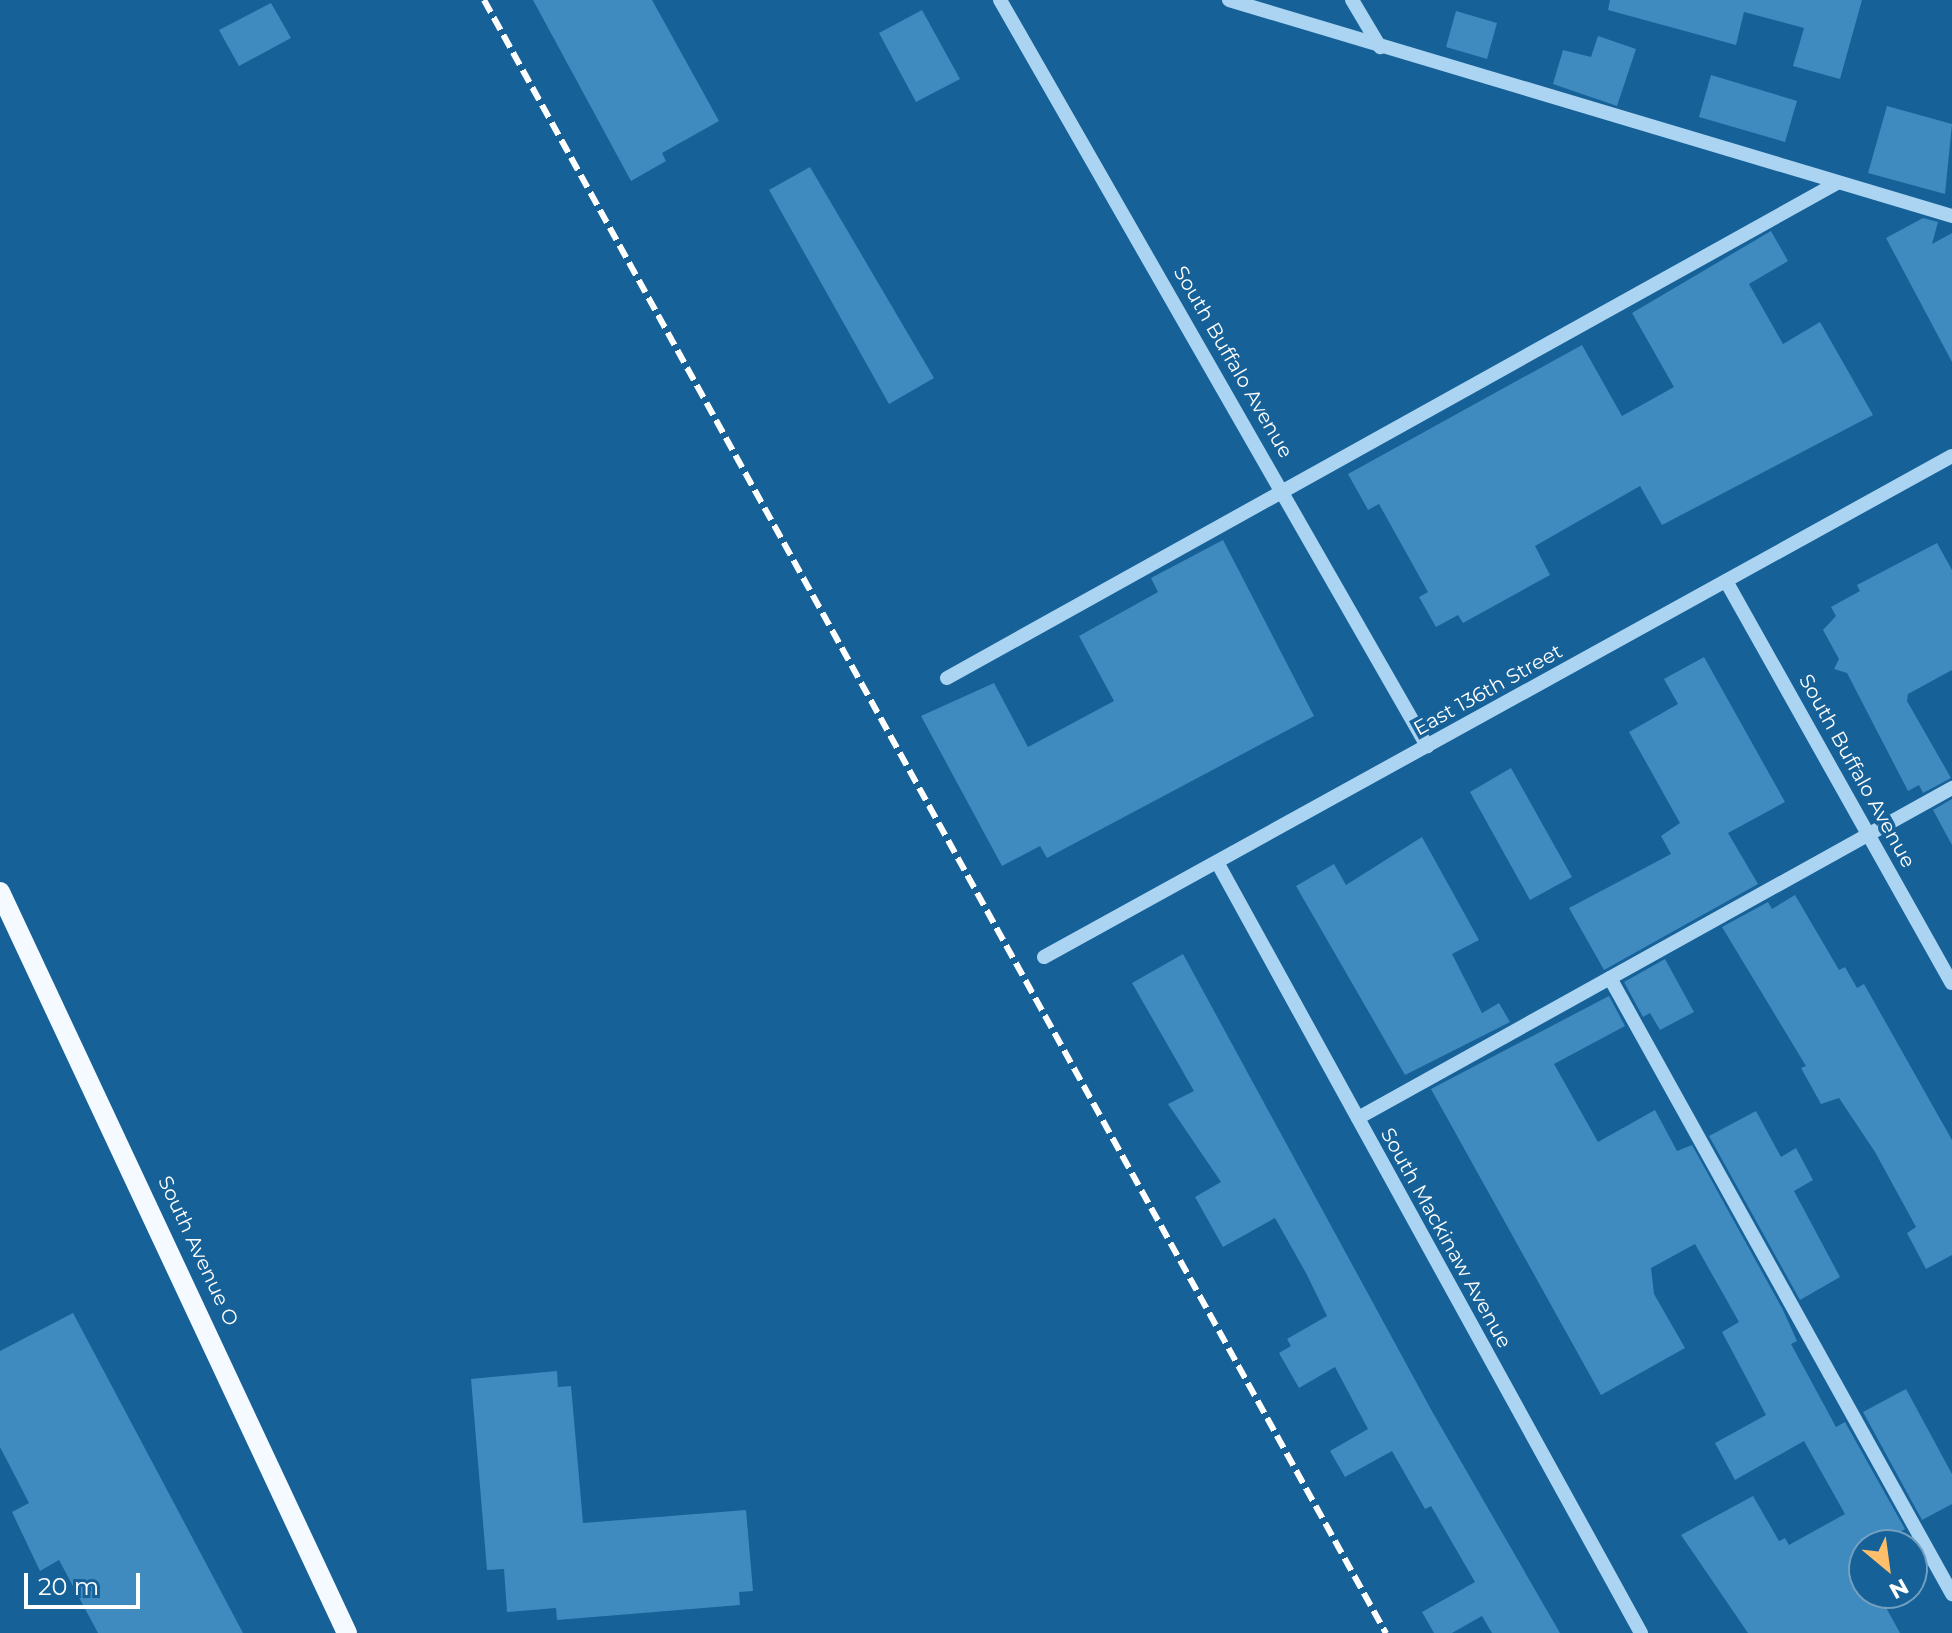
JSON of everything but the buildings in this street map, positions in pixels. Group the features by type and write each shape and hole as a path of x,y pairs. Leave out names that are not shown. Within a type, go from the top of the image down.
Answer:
{"main road":[{"name":"South Avenue O","path":"0,892 347,1633"}],"street":[{"name":"South Buffalo Avenue","path":"1000,0 1285,492 1427,746"},
{"path":"1229,0 1952,216"},
{"path":"1352,0 1380,47"},
{"path":"947,678 1837,183"},
{"name":"East 136th Street","path":"1044,957 1952,456"},
{"name":"South Buffalo Avenue","path":"1726,581 1952,983"},
{"path":"1358,1118 1952,788"},
{"name":"South Mackinaw Avenue","path":"1217,862 1641,1633"},
{"path":"1610,978 1952,1594"}],"railway":[{"path":"484,0 1386,1633"}]}
